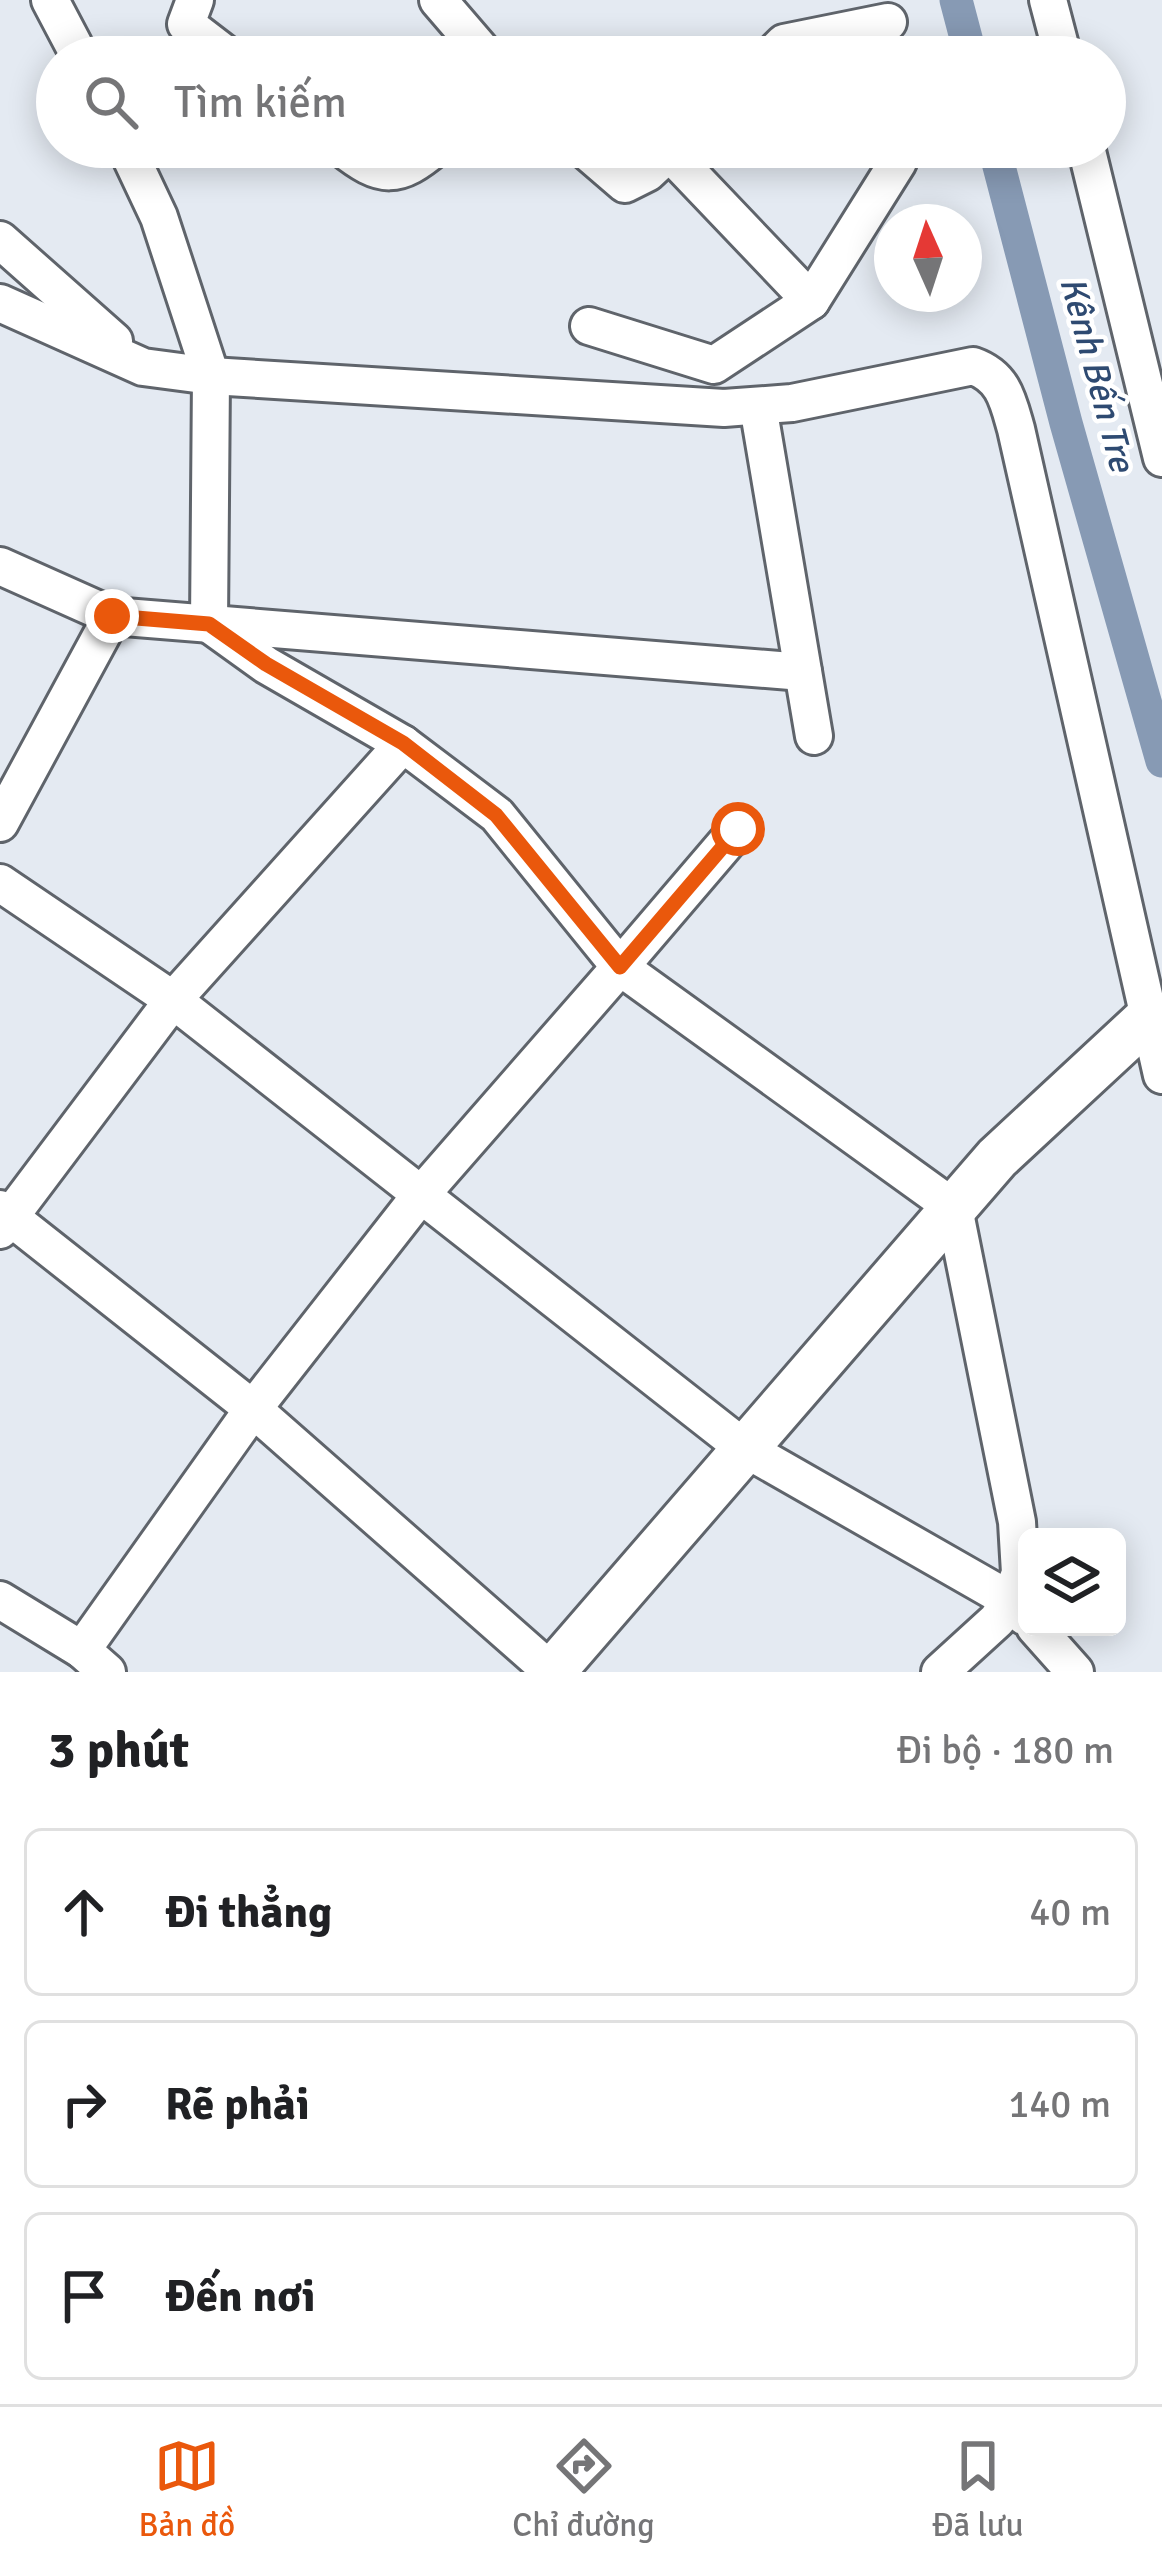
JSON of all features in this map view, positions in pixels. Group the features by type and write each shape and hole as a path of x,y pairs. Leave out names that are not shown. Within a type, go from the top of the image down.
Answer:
{"street":[{"path":"50,0 69,36"},
{"path":"195,0 186,24 202,36"},
{"path":"438,0 469,36"},
{"path":"1048,0 1057,36"},
{"path":"819,36 888,22"},
{"path":"136,168 159,217 211,376 209,624"},
{"path":"381,168 391,173 411,168"},
{"path":"606,168 625,184 652,168"},
{"path":"688,168 811,302"},
{"path":"589,326 714,365 811,302 894,168"},
{"path":"1091,168 1162,458"},
{"path":"0,241 143,367"},
{"path":"0,303 143,367 211,376 724,408 758,406 973,366 987,371 1005,391 1162,1075"},
{"path":"758,406 814,736"},
{"path":"0,566 112,616 803,672"},
{"path":"0,824 112,616"},
{"path":"209,624 266,664 403,743 496,815 620,967 954,1208 1018,1539"},
{"path":"403,743 173,1000 3,1218 254,1409 552,1672 997,1158 1149,1016"},
{"path":"0,1600 94,1661 254,1409 419,1196 738,829"},
{"path":"0,883 173,1000 744,1448 1018,1609"},
{"path":"940,1672 998,1620 1018,1609"},
{"path":"1043,1636 1075,1672"}],"waterway":[{"name":"Kênh Bến Tre","path":"956,0 965,36"},
{"name":"Kênh Bến Tre","path":"999,168 1162,761"}],"route":[{"path":"112,616 209,624 266,664 403,743 496,815 620,967 738,829"}]}
